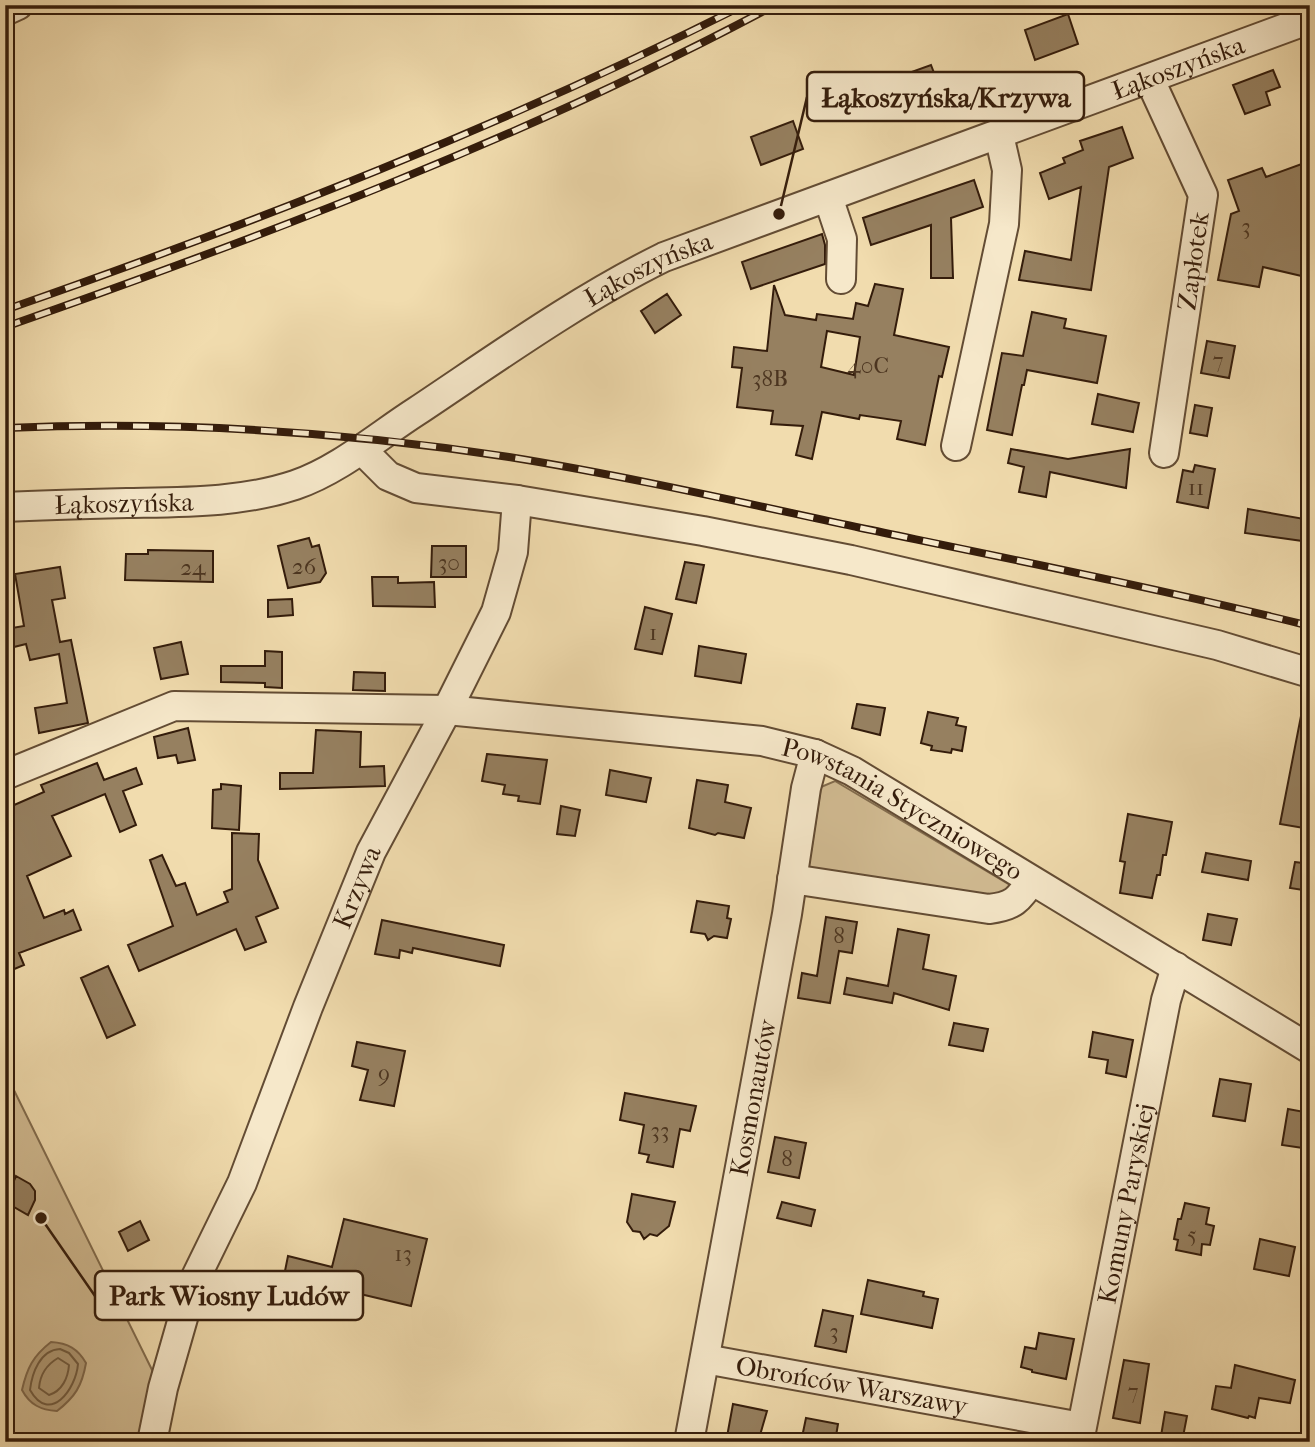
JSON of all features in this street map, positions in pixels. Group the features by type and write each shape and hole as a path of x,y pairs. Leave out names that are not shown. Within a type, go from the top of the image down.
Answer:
{"street":[{"path":"5,11 18,5"},
{"name":"Łąkoszyńska","path":"5,507 243,497 266,493 309,479 361,449 565,312 664,257 1310,19"},
{"name":"Zapłotek","path":"1150,80 1203,195 1164,453"},
{"path":"956,446 1004,224 1007,170 999,135"},
{"path":"828,197 842,239 841,279"},
{"path":"361,449 388,476 416,488 517,500 704,531 850,560 1217,645 1310,673"},
{"name":"Krzywa","path":"152,1442 163,1388 192,1283 242,1183 308,1007 371,852 496,612 513,552 517,500"},
{"name":"Powstania Styczniowego","path":"5,775 174,706 447,710 762,741 815,754 852,771 1310,1049"},
{"name":"Kosmonautów","path":"689,1442 792,880 806,788 815,754"},
{"path":"792,880 989,909 1005,907 1017,900 1031,881"},
{"name":"Komuny Paryskiej","path":"1080,1435 1166,1000 1176,967"},
{"name":"Obrońców Warszawy","path":"705,1359 1080,1435"}],"shaded area":[{"path":"835,781 1015,888 1005,898 808,871 821,787"},
{"path":"5,1072 157,1380 144,1442 5,1442"}],"water":[{"path":"51,1342 72,1348 86,1363 77,1390 57,1411 36,1406 22,1390 32,1363"}],"building":[{"path":"1068,14 1078,44 1035,60 1025,30"},
{"path":"931,65 942,94 900,109 889,80"},
{"path":"1273,70 1280,87 1266,92 1270,105 1245,114 1233,85"},
{"path":"793,121 803,149 761,165 751,137"},
{"path":"1122,127 1133,158 1109,167 1091,290 1019,280 1025,251 1071,260 1081,187 1049,199 1040,173 1065,163 1063,158 1083,150 1080,141"},
{"path":"1310,161 1310,278 1263,267 1259,287 1218,280 1231,214 1239,211 1228,180 1262,168 1266,177"},
{"path":"974,180 983,207 951,218 953,278 931,278 931,225 871,245 863,218"},
{"path":"822,234 825,264 751,289 742,262"},
{"path":"875,284 903,289 894,335 949,347 942,377 939,376 925,445 897,439 901,421 860,415 859,419 822,412 812,459 796,455 803,426 771,424 773,411 737,407 742,368 732,367 734,347 767,351 774,285 785,315 816,320 817,314 853,319 856,303 868,306","holes":["827,331 860,337 854,375 821,367"]},
{"path":"667,294 681,315 655,333 641,311"},
{"path":"1032,312 1066,319 1064,328 1106,336 1097,383 1027,370 1012,435 987,430 1002,353 1023,356"},
{"path":"1207,341 1235,346 1229,378 1201,373"},
{"path":"1098,394 1139,403 1133,432 1092,424"},
{"path":"1195,405 1212,408 1207,436 1190,433"},
{"path":"1011,449 1068,459 1130,449 1126,488 1050,472 1046,497 1019,492 1024,467 1008,463"},
{"path":"1195,465 1215,469 1208,508 1177,502 1183,470 1193,472"},
{"path":"1248,509 1310,520 1310,542 1245,533"},
{"path":"309,538 312,547 319,545 326,573 320,582 288,588 278,546"},
{"path":"432,546 466,546 466,577 431,577"},
{"path":"148,550 213,551 213,582 125,580 126,554 148,554"},
{"path":"685,562 704,565 696,603 676,599"},
{"path":"60,567 65,598 52,600 60,642 71,640 88,723 39,733 35,708 67,703 59,654 30,660 26,644 10,648 6,629 24,626 15,574"},
{"path":"372,577 398,577 398,583 434,582 435,607 373,606"},
{"path":"292,599 293,615 268,617 268,600"},
{"path":"645,607 672,614 662,654 635,649"},
{"path":"181,642 188,674 161,679 154,648"},
{"path":"699,646 746,654 741,683 695,676"},
{"path":"265,651 282,652 282,688 265,687 265,683 221,682 221,666 265,666"},
{"path":"354,672 385,673 385,691 353,690"},
{"path":"857,704 885,708 880,735 852,728"},
{"path":"928,712 958,718 956,725 966,727 962,751 952,749 951,753 931,750 932,746 921,743"},
{"path":"1301,716 1310,716 1310,829 1280,824"},
{"path":"188,728 195,760 178,763 176,755 158,758 154,737"},
{"path":"316,730 361,732 360,767 384,766 385,786 280,789 280,773 313,773"},
{"path":"487,754 547,760 540,804 518,801 519,796 503,794 505,785 482,781"},
{"path":"97,763 104,780 136,768 142,784 123,791 136,825 120,832 105,794 52,816 71,856 27,876 44,918 64,910 65,914 73,910 81,930 19,953 24,965 5,973 5,809 44,792 41,785"},
{"path":"610,770 651,778 646,802 606,795"},
{"path":"697,780 728,785 725,802 751,808 744,838 718,833 715,835 689,828"},
{"path":"221,784 241,786 239,830 212,828 213,790 221,789"},
{"path":"561,806 580,810 575,836 557,834"},
{"path":"1128,814 1172,822 1166,855 1163,855 1152,898 1120,893 1125,862 1120,861"},
{"path":"232,833 259,834 258,860 278,908 256,917 266,942 245,950 236,929 139,971 128,945 173,926 150,860 162,855 176,886 185,883 197,915 228,902 224,892 232,889"},
{"path":"1206,853 1251,861 1248,880 1202,872"},
{"path":"1295,862 1310,864 1310,891 1290,888"},
{"path":"697,901 729,906 727,918 731,919 727,938 714,936 708,940 705,934 691,932"},
{"path":"1208,914 1237,919 1231,945 1203,940"},
{"path":"826,917 857,922 852,953 839,951 830,1003 798,998 802,973 817,976"},
{"path":"382,920 504,945 500,966 413,948 412,953 400,950 399,958 375,954"},
{"path":"898,929 929,935 923,969 956,976 949,1010 894,993 892,1003 844,994 847,978 888,986"},
{"path":"108,966 135,1025 107,1038 81,978"},
{"path":"954,1023 988,1029 983,1051 949,1045"},
{"path":"1093,1032 1133,1040 1126,1077 1106,1073 1108,1060 1089,1057"},
{"path":"357,1042 405,1051 394,1106 360,1100 368,1070 352,1066"},
{"path":"1220,1079 1251,1084 1245,1121 1213,1116"},
{"path":"625,1093 696,1106 690,1131 680,1129 673,1167 647,1162 649,1155 639,1153 644,1125 620,1120"},
{"path":"1288,1109 1310,1113 1310,1149 1282,1145"},
{"path":"775,1137 806,1143 799,1178 768,1172"},
{"path":"16,1176 30,1184 35,1191 35,1200 28,1215 14,1207 9,1200 9,1192"},
{"path":"632,1194 675,1202 669,1226 657,1236 650,1234 644,1239 640,1232 633,1231 627,1222"},
{"path":"782,1202 815,1210 811,1226 777,1218"},
{"path":"1185,1203 1209,1208 1206,1224 1214,1226 1210,1245 1202,1244 1201,1255 1176,1250 1178,1240 1174,1239"},
{"path":"344,1219 427,1239 411,1306 284,1276 288,1256 332,1267"},
{"path":"140,1221 149,1240 128,1251 119,1232"},
{"path":"1260,1239 1295,1247 1289,1276 1254,1269"},
{"path":"868,1280 924,1292 923,1296 938,1299 932,1328 861,1314"},
{"path":"823,1310 853,1316 846,1352 815,1346"},
{"path":"1039,1333 1074,1339 1066,1379 1021,1367 1025,1347 1036,1349"},
{"path":"1124,1360 1149,1364 1140,1423 1113,1418"},
{"path":"1235,1365 1295,1380 1290,1403 1259,1398 1255,1418 1212,1409 1216,1386 1231,1388"},
{"path":"733,1404 767,1411 758,1442 726,1442"},
{"path":"1165,1412 1187,1416 1182,1442 1160,1442"},
{"path":"806,1418 838,1424 835,1442 801,1442"}],"railway":[{"path":"5,310 380,170 564,91 744,5"},
{"path":"5,327 396,181 588,98 775,5"},
{"path":"5,428 132,426 258,430 384,441 509,457 641,481 1030,563 1310,626"}],"place":[{"name":"Łąkoszyńska/Krzywa","path":"779,214"},
{"name":"Park Wiosny Ludów","path":"41,1218"}]}
